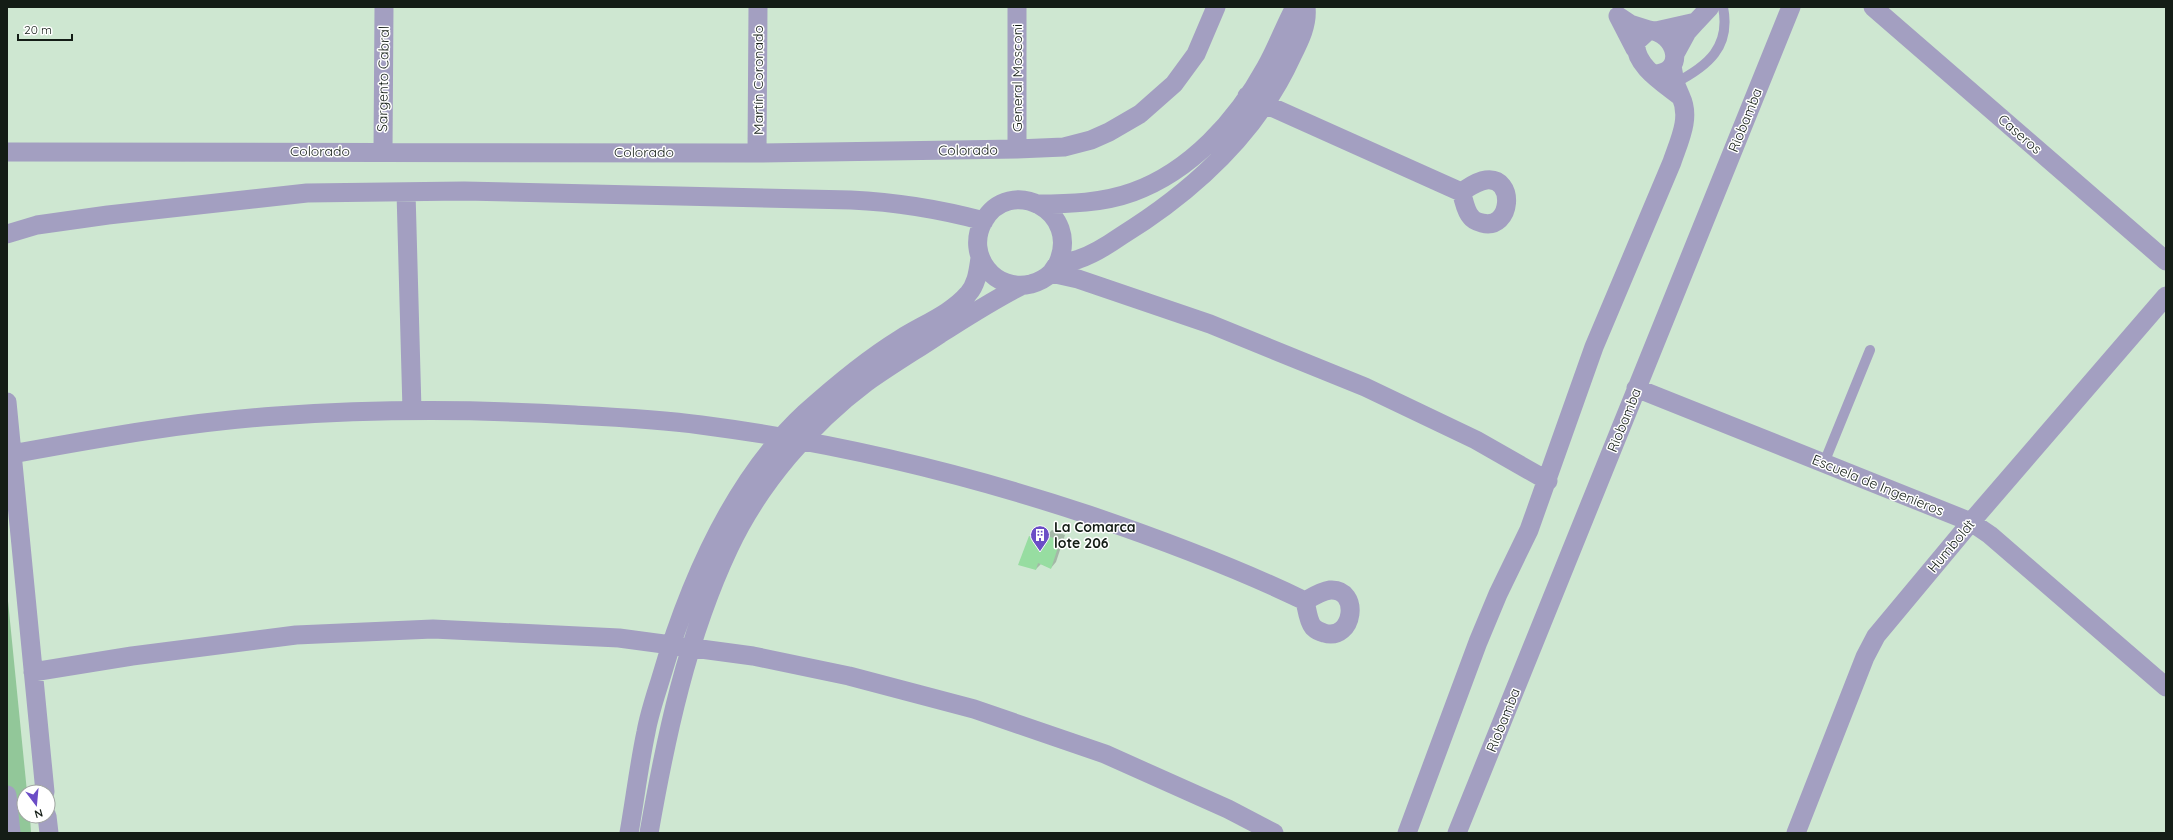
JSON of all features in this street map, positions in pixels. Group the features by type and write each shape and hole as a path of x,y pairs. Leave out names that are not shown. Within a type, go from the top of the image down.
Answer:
{"street":[{"name":"Sargento Cabral","path":"383,151 384,7"},
{"name":"Martín Coronado","path":"757,153 758,7"},
{"name":"General Mosconi","path":"1017,7 1017,149"},
{"name":"Colorado","path":"7,152 383,151 757,153 1064,147 1091,140 1110,132 1140,114 1174,84 1196,54 1216,7"},
{"path":"1021,286 1008,284 996,278 987,269 980,258 977,246 978,232 992,211 1003,204 1014,200 1026,200 1038,204 1063,204 1112,198 1152,184 1179,168 1208,143 1232,118 1266,67 1295,7"},
{"path":"649,833 679,690 704,608 730,547 749,512 772,479 803,441 824,419 866,383 996,299 1021,286 1033,284 1054,269 1100,249 1156,214 1182,194 1216,162 1266,105 1288,67 1302,35 1307,15 1306,7"},
{"path":"1676,75 1687,32 1710,7"},
{"name":"Riobamba","path":"1458,833 1636,388 1791,7"},
{"name":"Caseros","path":"1873,7 2166,261"},
{"path":"1613,12 1635,49 1638,58 1654,74 1676,75"},
{"path":"1407,833 1478,642 1498,594 1529,530 1548,481 1594,347 1683,133 1686,112 1668,38 1630,24 1613,12"},
{"path":"1635,49 1636,42 1652,31 1696,22"},
{"path":"1654,74 1676,75"},
{"path":"1247,96 1461,192"},
{"path":"7,234 37,226 100,216 307,193 464,191 882,201 939,209 984,221"},
{"path":"406,192 412,410"},
{"path":"1038,204 1054,216 1061,230 1063,246 1054,269"},
{"path":"629,833 646,730 671,646 701,570 721,528 746,484 781,438 832,389 898,340 956,305 968,294 977,279 980,258"},
{"path":"1054,269 1078,279 1210,324 1365,387 1476,440 1548,481"},
{"name":"Humboldt","path":"1796,833 1865,658 1876,636 1970,522 2166,296"},
{"name":"Escuela de Ingenieros","path":"1636,388 1970,522 1990,535 2166,687"},
{"path":"7,402 44,784"},
{"path":"12,454 132,432 212,422 277,416 412,410 521,412 613,417 700,425 803,441 897,461 1053,504 1133,530 1270,584 1305,601"},
{"path":"33,672 236,641 296,635 433,629 500,631 619,638 691,649 753,656 849,676 981,711 1105,754 1228,809 1274,833"},
{"path":"7,795 11,833"}],"lane":[{"path":"1676,75 1693,74 1704,65 1721,45 1725,18 1723,7"},
{"path":"1824,463 1870,350"}],"green space":[{"path":"7,591 26,784 16,784 16,824 30,824 31,833 7,833"}],"building":[{"name":"La Comarca lote 206","path":"1046,535 1060,541 1051,569 1038,563 1036,570 1018,565 1029,536 1044,542"}],"place":[{"name":"La Comarca lote 206","path":"1040,552"}]}
